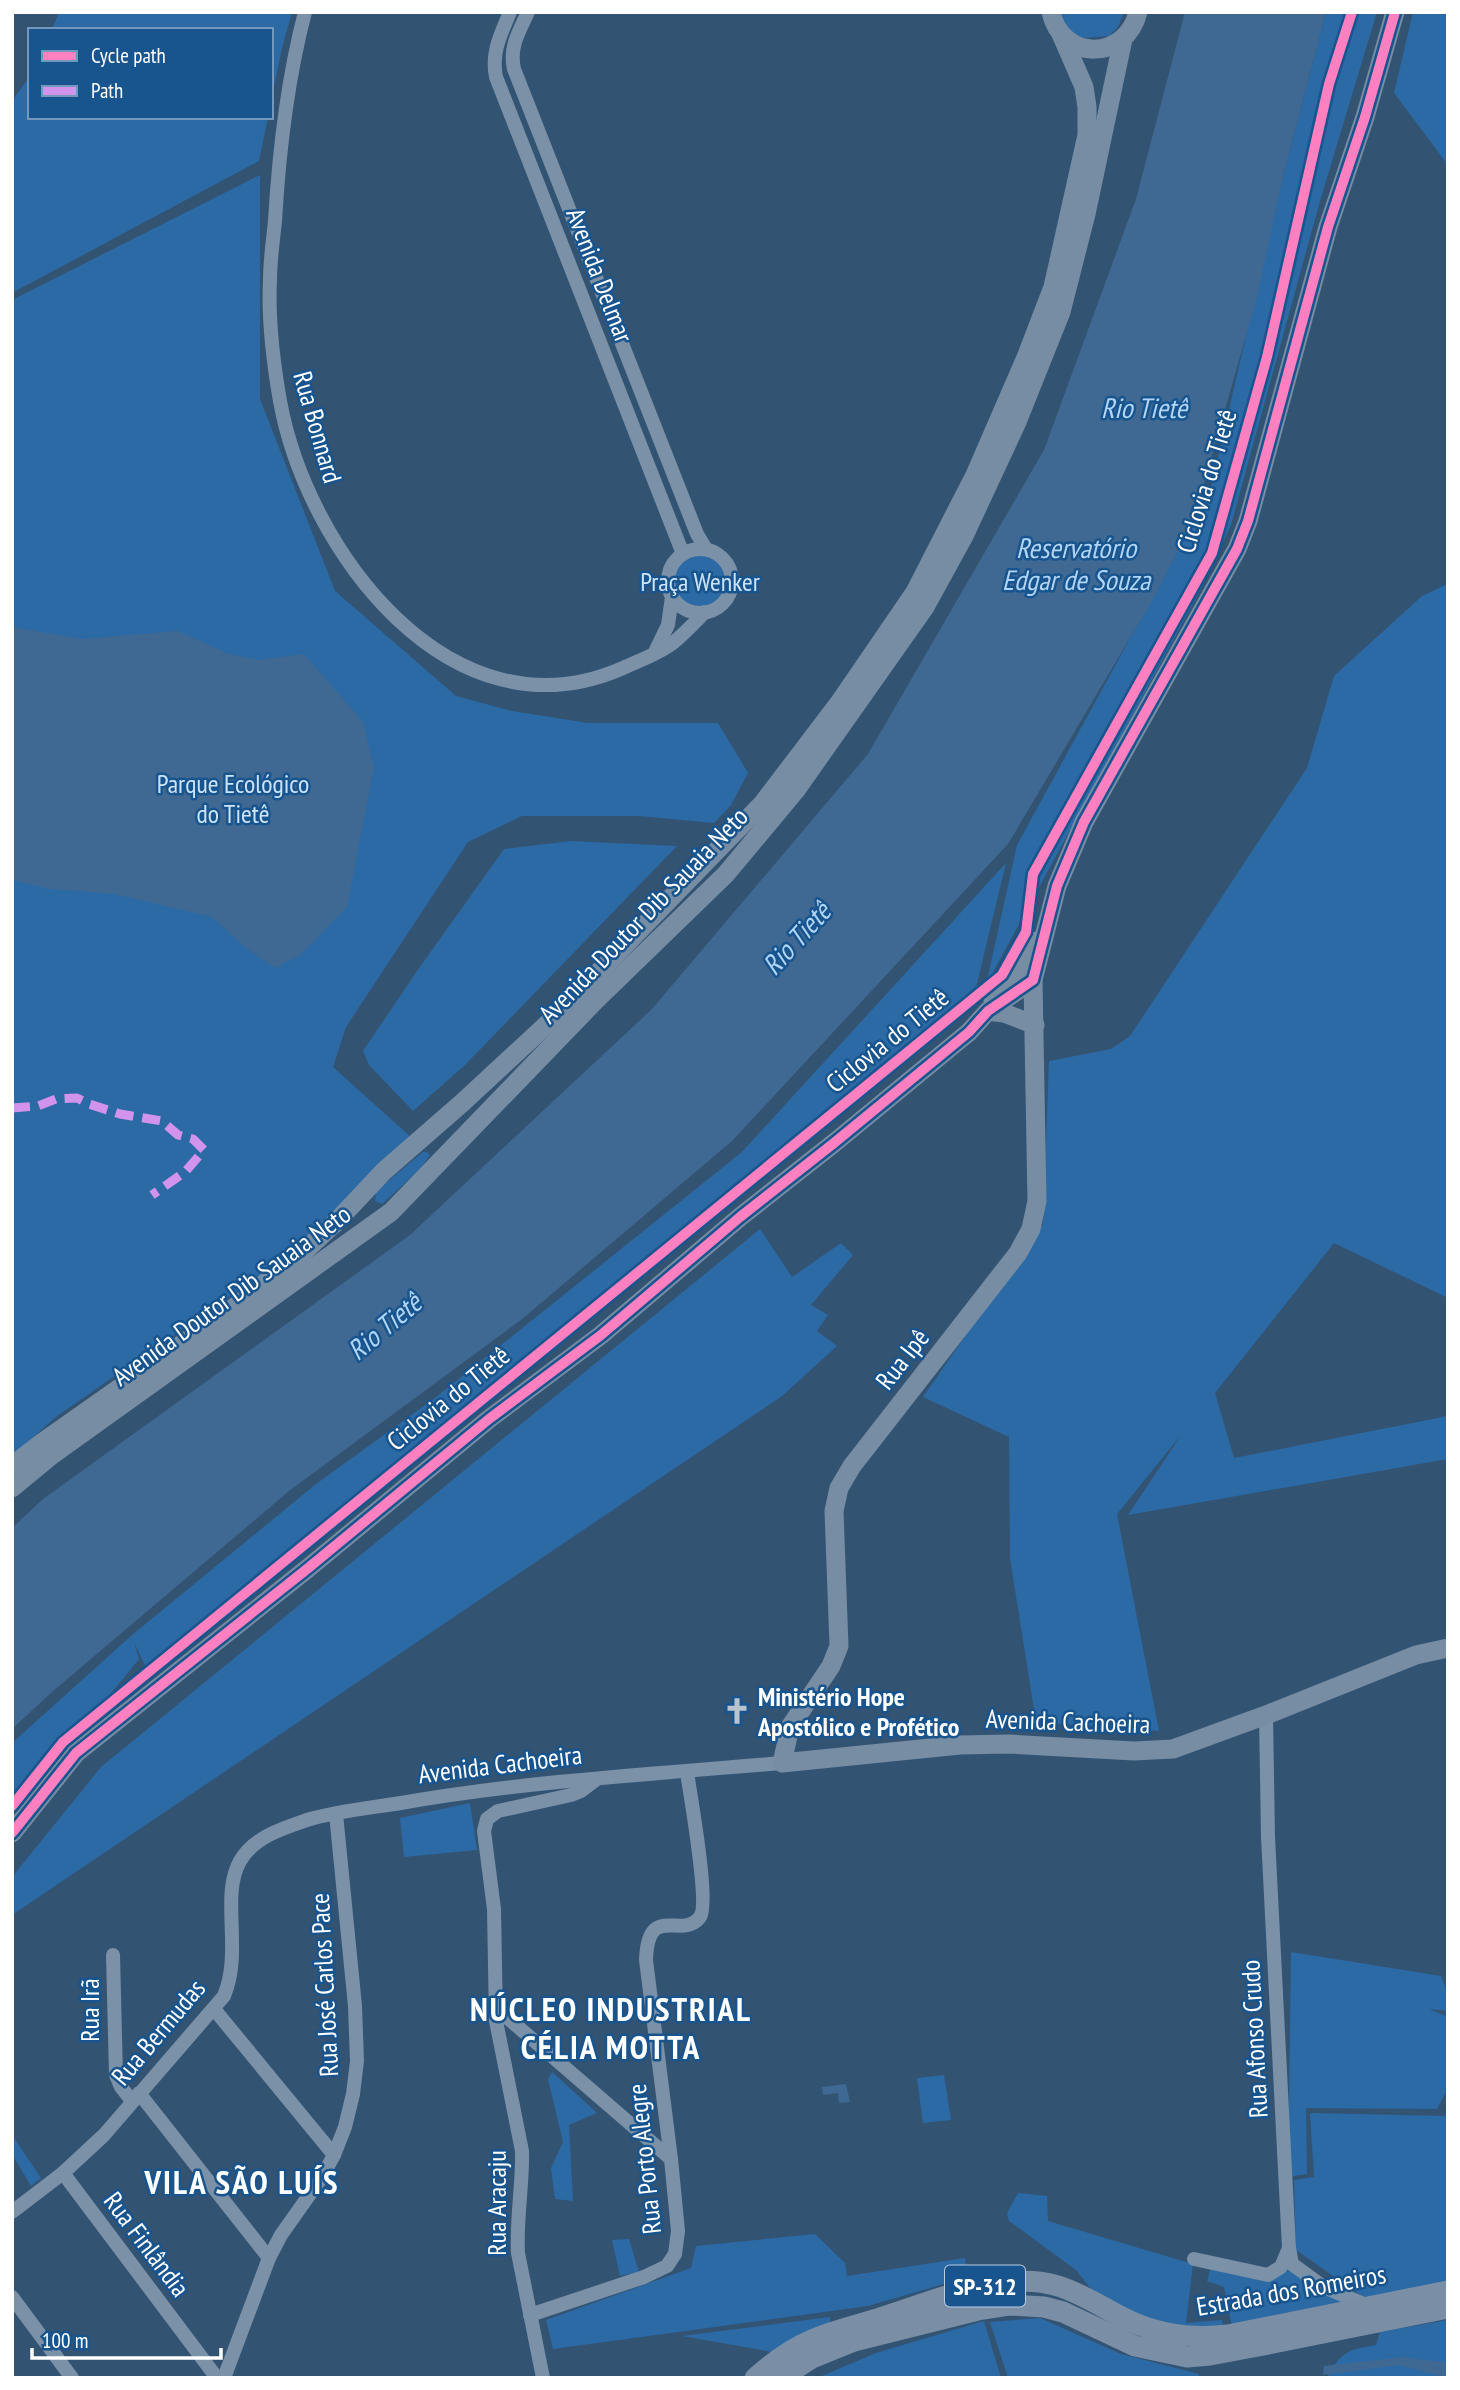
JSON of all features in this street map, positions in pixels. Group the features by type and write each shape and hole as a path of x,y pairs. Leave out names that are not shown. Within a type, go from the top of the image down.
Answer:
{"main road":[{"name":"Avenida Doutor Dib Sauaia Neto","path":"12,1488 52,1455 391,1212 595,1001 726,874 796,790 925,607 964,536 1017,422 1061,312 1086,214 1123,39 1132,28 1138,12"},
{"path":"969,1032 1044,931 1057,886 1084,822 1237,549 1248,521 1328,227 1366,117 1395,12"},
{"name":"Avenida Doutor Dib Sauaia Neto","path":"12,1466 276,1276 336,1222 368,1187 557,1016 762,803 839,703 915,592 975,475 1053,287 1087,135 1087,107 1084,88 1053,20"},
{"path":"1053,20 1072,43 1084,48 1098,50 1123,39"},
{"name":"Rua Ipê","path":"782,1763 790,1727 831,1666 839,1646 833,1527 839,1488 852,1466 1018,1253 1031,1229 1037,1201 1033,980 1044,931"},
{"path":"12,1833 76,1753 307,1569 489,1419 601,1335 740,1217 969,1032 988,1011 1033,980"},
{"path":"988,1011 1004,1013 1035,1025"},
{"path":"427,1135 443,1143 444,1160"},
{"path":"368,1187 374,1205 391,1212"},
{"name":"Avenida Cachoeira","path":"782,1763 960,1745 1009,1744 1156,1751 1190,1744 1416,1655 1448,1648"},
{"name":"Estrada dos Romeiros","path":"755,2378 783,2356 814,2339 977,2288 1023,2280 1058,2286 1154,2330 1199,2337 1234,2333 1448,2291"},
{"path":"1044,2307 1058,2286"},
{"name":"Estrada dos Romeiros","path":"781,2378 812,2358 854,2342 983,2309 1010,2305 1044,2307 1063,2312 1135,2346 1187,2357 1258,2346 1435,2308 1448,2308"}],"street":[{"name":"Rua Bonnard","path":"305,12 294,57 279,154 270,280 271,335 280,402 296,460 318,512 336,544 372,592 403,625 438,653 468,668 504,680 548,685 584,682 611,673 653,655 677,640 705,612"},
{"name":"Avenida Delmar","path":"510,12 494,56 496,77 683,554"},
{"name":"Avenida Delmar","path":"528,12 512,47 514,69 692,522 706,549"},
{"path":"653,655 668,625 672,597 669,587 671,569 683,554 690,550 706,549 722,557 728,565 732,585 723,603 705,612 686,610 672,597"},
{"name":"Rua Afonso Crudo","path":"1266,1715 1268,1837 1289,2248"},
{"name":"Avenida Cachoeira","path":"336,1814 510,1787 782,1763"},
{"name":"Rua Porto Alegre","path":"530,2315 644,2277 667,2266 675,2254 678,2239 671,2159 647,1978 647,1947 649,1936 654,1930 697,1920 703,1910 701,1869 687,1772"},
{"name":"Rua Aracaju","path":"543,2378 517,2233 522,2151 499,2042 495,2007 495,1909 484,1831 487,1819 498,1811 571,1795 597,1779"},
{"name":"Rua Bermudas","path":"12,2211 63,2173 104,2136 224,1996 231,1980 234,1958 234,1875 252,1845 268,1835 310,1819 336,1814"},
{"name":"Rua José Carlos Pace","path":"224,2378 269,2258 281,2235 322,2177 334,2155 354,2094 358,2060 355,2007 336,1814"},
{"name":"Rua Irã","path":"113,1955 116,2075 121,2087 135,2097 269,2258"},
{"path":"495,2007 671,2159"},
{"path":"214,2008 334,2155"},
{"name":"Rua Finlândia","path":"63,2173 217,2378"},
{"path":"1194,2259 1268,2275 1281,2267 1289,2248"},
{"path":"1289,2248 1292,2264 1322,2286 1368,2306"},
{"path":"12,2297 72,2378"}],"green space":[{"path":"59,12 292,12 273,91 273,28 53,28"},
{"path":"1061,12 1124,12 1118,27 1109,36 1084,38 1069,34"},
{"path":"1326,12 1377,12 1320,201 1231,525 1201,589 986,985 1017,845 1210,492 1281,184"},
{"path":"1413,12 1448,12 1448,165 1394,93"},
{"path":"28,79 28,119 268,119 259,161 12,293 12,101"},
{"name":"Parque Ecológico do Tietê","path":"260,175 260,399 335,591 456,696 512,711 588,723 718,723 748,773 731,805 714,823 639,816 522,816 468,842 346,1027 333,1067 413,1139 294,1252 57,1416 12,1456 12,300"},
{"name":"Praça Wenker","path":"700,554 719,562 727,581 719,600 700,608 681,600 673,581 681,562"},
{"path":"1448,584 1448,1298 1334,1243 1215,1393 1234,1458 1448,1416 1448,1459 1128,1515 1181,1435 1117,1514 1159,1731 1036,1722 1010,1558 1009,1437 923,1397 1043,1224 1049,1061 1111,1049 1130,1036 1307,768 1334,676 1422,596"},
{"path":"571,841 677,846 465,1065 413,1111 369,1065 363,1051 504,849"},
{"path":"1006,863 974,996 150,1676 134,1642 139,1659 12,1815 12,1743 132,1635 316,1484 435,1398 742,1152"},
{"path":"423,1152 430,1155 421,1168 382,1204 375,1201 376,1191"},
{"path":"760,1229 792,1277 841,1243 853,1255 811,1305 828,1315 817,1331 837,1346 782,1396 12,1915 12,1877 101,1767"},
{"path":"470,1803 477,1850 404,1857 400,1818"},
{"path":"1291,1952 1441,1976 1448,1995 1448,2011 1429,2009 1448,2017 1448,2088 1437,2109 1306,2108 1307,2174 1288,2177"},
{"path":"552,2072 597,2113 569,2125 573,2201 555,2199 551,2168 563,2142 548,2079"},
{"path":"944,2075 951,2120 923,2123 917,2078"},
{"path":"1310,2113 1448,2116 1448,2286 1369,2301 1296,2250 1294,2180 1314,2177"},
{"path":"12,2135 41,2178 31,2186 12,2154"},
{"path":"1018,2193 1047,2196 1048,2221 1193,2264 1186,2323 1222,2320 1223,2331 1159,2328 1100,2300 1076,2270 1009,2221 1007,2213"},
{"path":"815,2234 845,2263 847,2276 965,2258 968,2277 868,2306 553,2349 546,2320 691,2268 696,2246"},
{"path":"629,2239 639,2272 620,2276 612,2240"},
{"path":"1211,2267 1266,2281 1290,2270 1352,2305 1232,2327 1224,2287 1207,2281"},
{"path":"830,2317 830,2329 772,2352 682,2336"},
{"path":"1040,2318 1121,2354 1199,2374 1199,2378 1008,2378 990,2322"},
{"path":"1448,2320 1448,2378 1327,2378 1346,2353 1376,2345 1380,2332"},
{"path":"984,2321 1001,2378 817,2378 876,2353"}],"water":[{"name":"Reservatório Edgar de Souza","path":"1185,12 1326,12 1281,184 1257,297 1193,522 1152,601 1008,844 732,1141 521,1320 289,1491 12,1729 12,1528 43,1499 410,1235 652,1009 868,754 1044,450 1136,199"},
{"path":"12,627 82,639 178,631 228,654 260,660 304,654 363,722 374,767 347,907 300,955 275,968 245,947 212,917 115,894 50,889 12,880"},
{"path":"846,2084 850,2102 839,2103 838,2093 823,2095 822,2087"},
{"path":"1403,2357 1448,2363 1448,2378 1400,2365 1323,2375 1324,2366"}],"marked path":[{"path":"12,1108 38,1106 56,1099 77,1098 120,1114 162,1121 178,1135 193,1139 204,1150 185,1172 152,1195"}],"cycle path":[{"name":"Ciclovia do Tietê","path":"12,1806 63,1742 1002,975 1026,932 1033,874 1212,553 1267,357 1329,84 1352,12"},
{"path":"12,1833 76,1753 307,1569 489,1419 601,1335 740,1217 969,1032 988,1011 1033,980 1057,886 1084,822 1237,549 1248,521 1328,227 1365,117 1395,12"}],"place":[{"name":"Ministério Hope Apostólico e Profético","path":"737,1711"}],"district":[{"name":"NÚCLEO INDUSTRIAL CÉLIA MOTTA","path":"611,2027"},
{"name":"VILA SÃO LUÍS","path":"242,2181"}],"water label":[{"name":"Rio Tietê","path":"1144,407"},
{"name":"Rio Tietê","path":"796,938"},
{"name":"Rio Tietê","path":"384,1326"}]}
